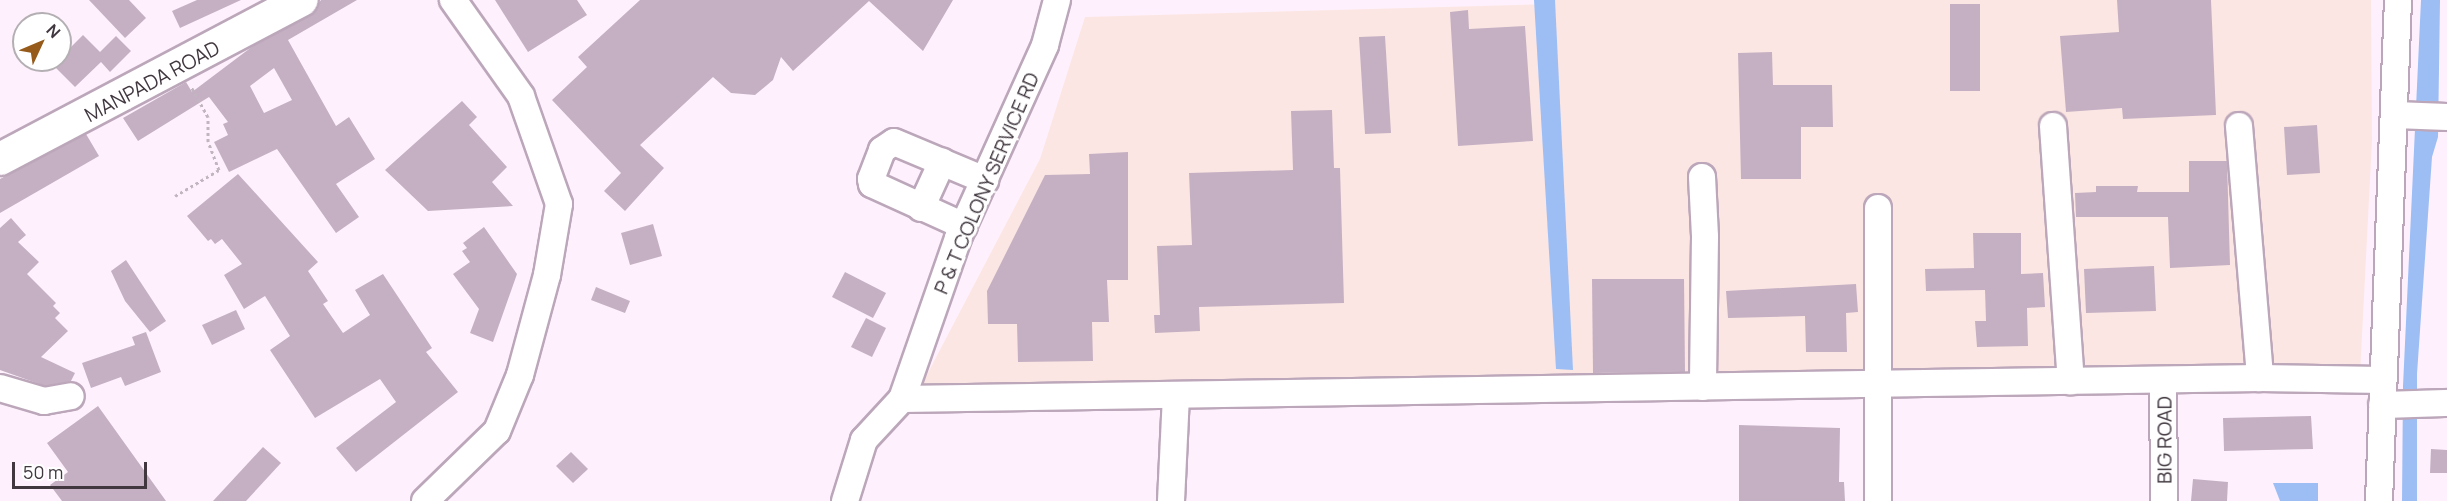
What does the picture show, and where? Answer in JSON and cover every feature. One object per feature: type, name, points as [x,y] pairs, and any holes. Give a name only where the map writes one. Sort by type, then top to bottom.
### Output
[{"type":"main road","name":"MANPADA ROAD","points":[[224,33],[263,0]]},
{"type":"main road","name":"MANPADA ROAD","points":[[0,159],[84,105],[224,33],[302,0]]},
{"type":"main road","name":"MANPADA ROAD","points":[[0,135],[84,105]]},
{"type":"street","points":[[424,501],[497,431],[520,375],[548,275],[559,204],[521,96],[453,0]]},
{"type":"street","name":"P & T COLONY SERVICE RD","points":[[902,399],[964,226],[1045,45],[1057,0]]},
{"type":"street","points":[[2379,501],[2402,116],[2398,0]]},
{"type":"street","points":[[2402,116],[2446,117]]},
{"type":"street","points":[[2053,126],[2071,381]]},
{"type":"street","points":[[2239,126],[2260,378]]},
{"type":"street","points":[[964,226],[872,184],[871,178],[882,150],[894,142],[985,180]]},
{"type":"street","points":[[921,207],[942,162]]},
{"type":"street","points":[[1702,177],[1705,237],[1703,387]]},
{"type":"street","points":[[1878,208],[1875,384],[1878,501]]},
{"type":"street","points":[[845,501],[864,440],[902,399],[2260,378],[2386,396],[2420,404],[2447,403]]},
{"type":"street","name":"BIG ROAD","points":[[2163,380],[2164,501]]},
{"type":"street","points":[[0,388],[44,401],[71,396]]},
{"type":"street","points":[[1171,501],[1176,395]]},
{"type":"path","points":[[174,58],[208,117],[208,142],[219,170],[175,196]]},
{"type":"shaded area","points":[[1555,0],[2371,0],[2372,141],[2360,375],[920,388],[1040,159],[1085,17],[1554,4]]},
{"type":"water","points":[[1534,0],[1555,0],[1573,370],[1556,369]]},
{"type":"water","points":[[2421,0],[2440,0],[2438,137],[2432,157],[2417,374],[2417,501],[2402,501],[2403,386]]},
{"type":"water","points":[[2273,483],[2318,483],[2318,501],[2280,501]]},
{"type":"building","points":[[89,0],[129,0],[146,18],[125,38]]},
{"type":"building","points":[[197,0],[241,0],[180,28],[172,11]]},
{"type":"building","points":[[321,0],[357,0],[288,40],[336,126],[349,117],[375,159],[336,184],[359,217],[336,233],[277,149],[229,172],[214,142],[228,135],[223,124],[228,122],[209,97],[138,141],[123,118],[186,82],[192,92],[253,46],[310,16]],"holes":[[[274,68],[292,100],[264,113],[250,86]]]},
{"type":"building","points":[[495,0],[577,0],[587,15],[528,52]]},
{"type":"building","points":[[640,0],[953,0],[923,51],[869,1],[793,71],[781,57],[773,80],[755,95],[731,93],[713,77],[640,145],[664,168],[625,211],[604,191],[621,173],[552,100],[587,67],[578,57]]},
{"type":"building","points":[[2117,0],[2211,0],[2216,115],[2123,119],[2122,108],[2066,112],[2060,36],[2119,32]]},
{"type":"building","points":[[1950,4],[1980,4],[1980,91],[1950,91]]},
{"type":"building","points":[[1468,10],[1469,29],[1525,26],[1533,141],[1458,146],[1450,12]]},
{"type":"building","points":[[83,35],[100,52],[116,36],[131,51],[110,72],[101,62],[75,87],[60,72],[72,72],[72,46]]},
{"type":"building","points":[[1385,36],[1391,133],[1365,134],[1359,37]]},
{"type":"building","points":[[1772,52],[1773,85],[1832,85],[1833,127],[1801,127],[1801,179],[1741,179],[1738,53]]},
{"type":"building","points":[[462,101],[477,117],[469,125],[507,167],[492,182],[513,206],[428,211],[385,170]]},
{"type":"building","points":[[1332,110],[1334,168],[1340,168],[1344,303],[1199,307],[1200,331],[1155,333],[1154,315],[1160,315],[1157,246],[1192,245],[1189,173],[1293,170],[1291,111]]},
{"type":"building","points":[[2317,125],[2320,173],[2287,175],[2284,127]]},
{"type":"building","points":[[86,134],[99,156],[0,213],[0,179]]},
{"type":"building","points":[[1128,152],[1128,280],[1107,280],[1109,322],[1092,322],[1093,361],[1018,362],[1017,324],[988,324],[987,291],[1045,175],[1090,174],[1089,154]]},
{"type":"building","points":[[2189,161],[2227,161],[2230,265],[2170,268],[2168,217],[2076,217],[2075,193],[2096,192],[2096,186],[2138,186],[2137,192],[2189,192]]},
{"type":"building","points":[[238,174],[318,262],[308,271],[328,301],[323,304],[343,333],[370,315],[355,290],[383,274],[432,348],[426,352],[458,392],[356,472],[336,448],[396,402],[380,379],[315,418],[270,350],[290,336],[265,296],[244,309],[224,275],[242,264],[222,239],[215,244],[211,239],[208,241],[187,216]]},
{"type":"building","points":[[11,218],[26,235],[18,242],[39,262],[27,274],[56,303],[53,306],[60,313],[55,318],[68,331],[41,357],[75,373],[71,381],[45,386],[0,370],[0,228]]},
{"type":"building","points":[[653,224],[662,256],[630,265],[621,233]]},
{"type":"building","points":[[484,227],[517,274],[493,342],[470,333],[479,309],[453,274],[470,262],[462,251],[467,248],[463,243]]},
{"type":"building","points":[[1973,233],[2021,233],[2021,274],[2043,273],[2045,307],[2027,308],[2028,346],[1977,347],[1975,321],[1986,321],[1985,290],[1926,291],[1925,269],[1974,268]]},
{"type":"building","points":[[126,260],[166,321],[150,332],[125,301],[111,271]]},
{"type":"building","points":[[2154,266],[2156,311],[2086,313],[2084,269]]},
{"type":"building","points":[[845,272],[886,293],[873,318],[832,297]]},
{"type":"building","points":[[1592,279],[1684,279],[1685,372],[1593,373]]},
{"type":"building","points":[[1856,284],[1858,312],[1846,313],[1847,352],[1806,352],[1805,316],[1728,318],[1726,291]]},
{"type":"building","points":[[596,287],[630,301],[625,313],[591,300]]},
{"type":"building","points":[[236,310],[245,329],[212,345],[202,325]]},
{"type":"building","points":[[866,318],[886,328],[872,357],[851,347]]},
{"type":"building","points":[[146,332],[161,372],[125,386],[121,377],[91,388],[82,363],[135,345],[132,337]]},
{"type":"building","points":[[98,406],[166,501],[62,501],[50,485],[68,472],[47,443]]},
{"type":"building","points":[[2311,416],[2313,449],[2224,451],[2223,418]]},
{"type":"building","points":[[1739,425],[1840,428],[1839,482],[1844,482],[1845,501],[1739,501]]},
{"type":"building","points":[[263,447],[281,463],[246,501],[213,501]]},
{"type":"building","points":[[2431,449],[2447,450],[2447,473],[2430,473]]},
{"type":"building","points":[[571,452],[588,469],[573,483],[556,466]]},
{"type":"building","points":[[2193,479],[2228,482],[2227,501],[2191,501]]}]
